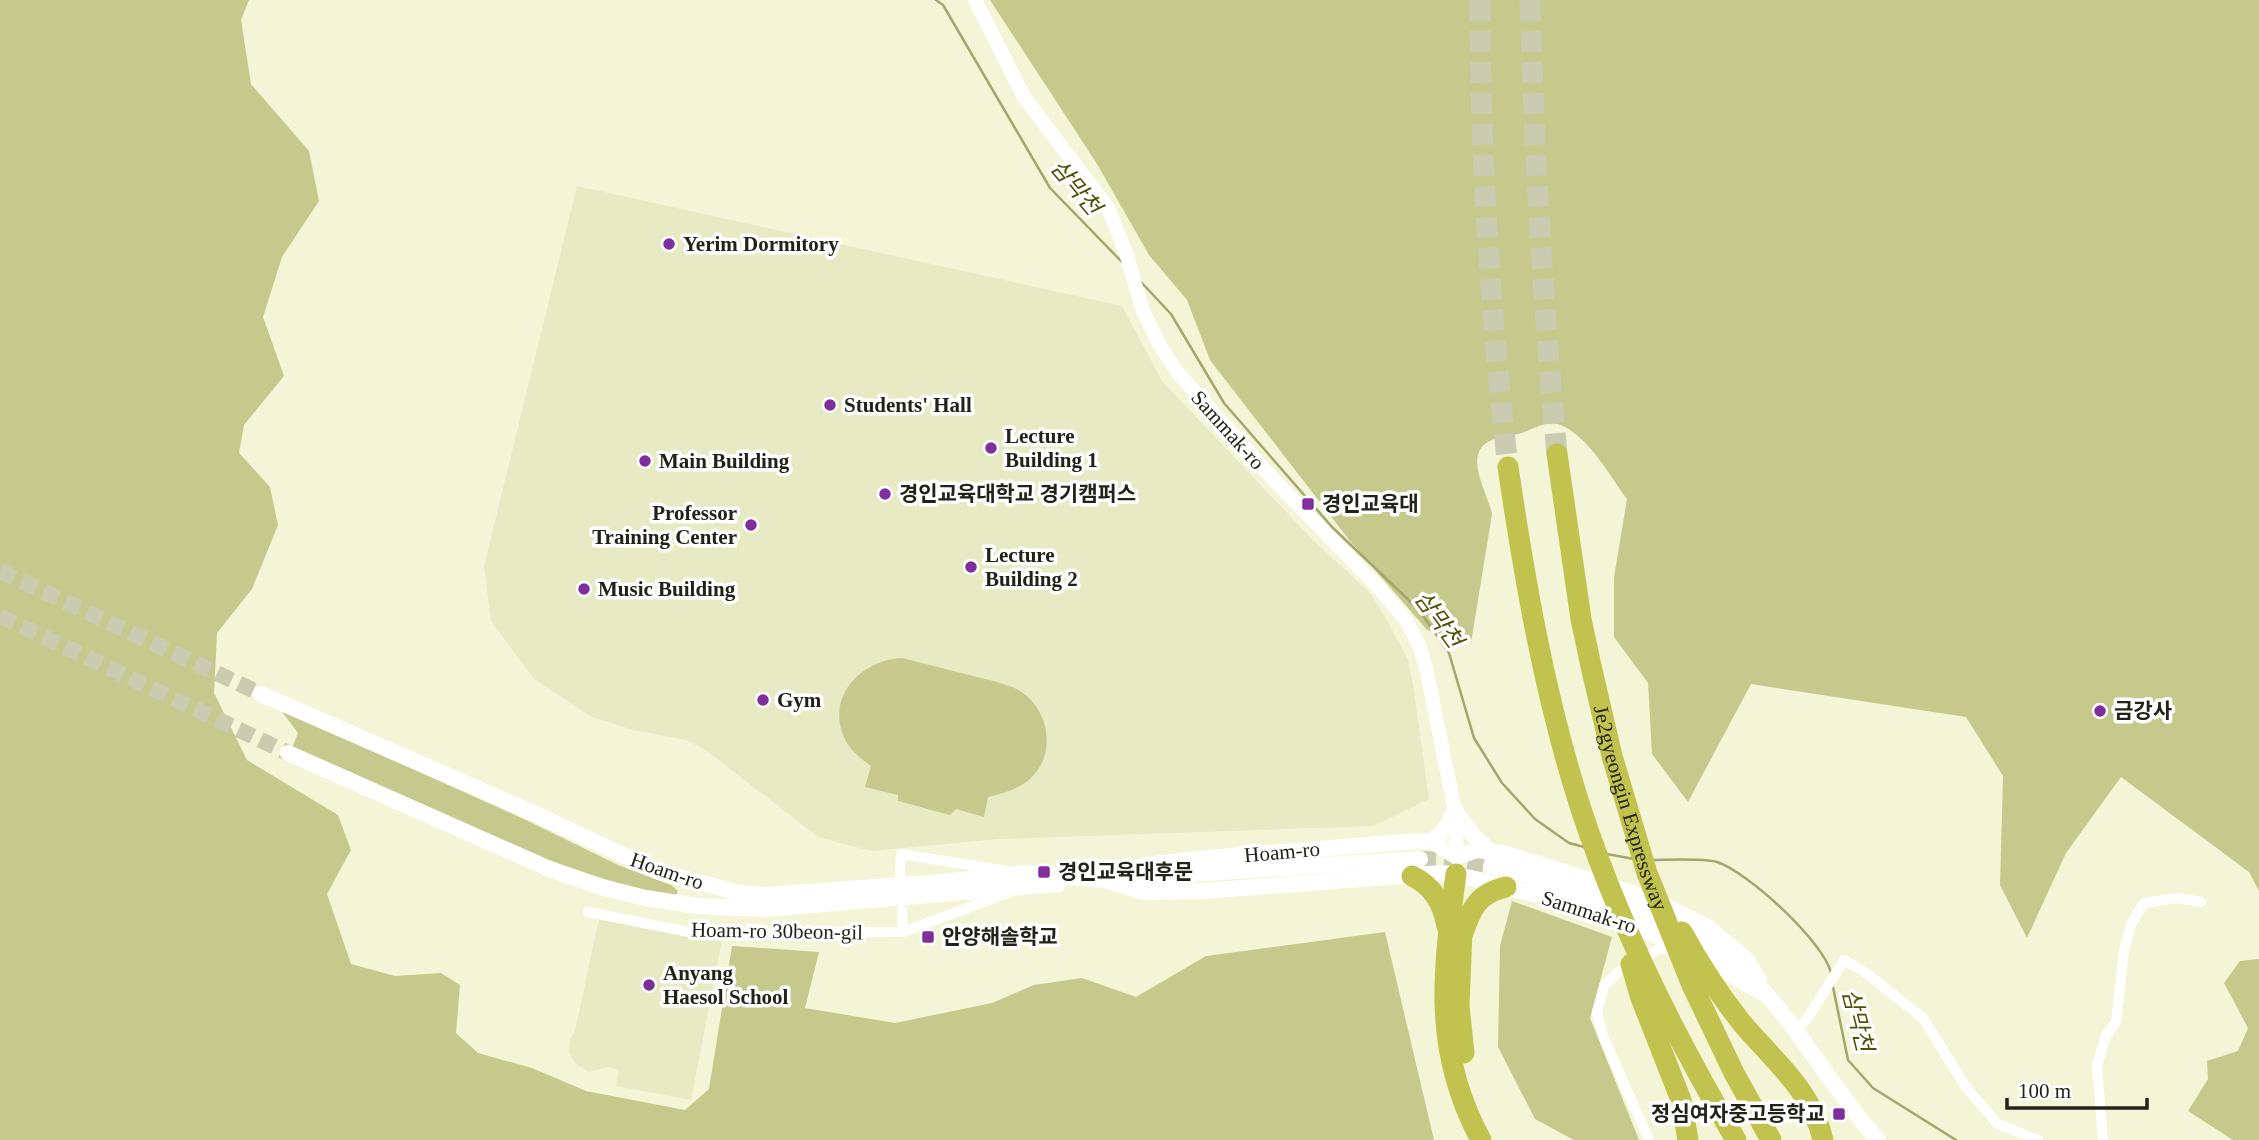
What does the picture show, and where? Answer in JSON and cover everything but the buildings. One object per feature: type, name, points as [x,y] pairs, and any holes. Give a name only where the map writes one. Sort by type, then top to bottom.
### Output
[{"type":"highway","name":"Je2gyeongin Expressway","points":[[1557,454],[1581,619],[1591,666],[1612,757],[1647,873],[1692,985],[1719,1043],[1771,1140]]},
{"type":"highway","name":"Je2gyeongin Expressway","points":[[1508,467],[1521,551],[1549,688],[1581,809],[1650,999],[1736,1140]]},
{"type":"highway","points":[[1457,866],[1462,907],[1444,993],[1447,1043],[1459,1088],[1481,1140]]},
{"type":"highway","points":[[1420,870],[1425,884],[1439,903],[1454,939],[1463,1050],[1474,1093],[1495,1140]]},
{"type":"highway","points":[[1647,873],[1665,898],[1687,942],[1730,1005],[1803,1094],[1817,1119],[1823,1140]]},
{"type":"highway","points":[[1454,939],[1480,900],[1496,885]]},
{"type":"highway","points":[[1650,999],[1681,1100],[1688,1140]]},
{"type":"main road","name":"Hoam-ro","points":[[261,694],[531,812],[659,872],[740,893],[767,895],[943,882],[1025,880],[1105,880],[1144,892],[1202,891],[1457,866]]},
{"type":"main road","name":"Hoam-ro","points":[[288,753],[552,870],[601,887],[646,898],[697,906],[765,909],[1025,880]]},
{"type":"main road","points":[[1432,841],[1443,832],[1455,811],[1473,835],[1496,857],[1485,872],[1496,885]]},
{"type":"main road","points":[[1432,841],[1457,866]]},
{"type":"main road","points":[[1420,870],[1433,856],[1432,841]]},
{"type":"main road","name":"Hoam-ro","points":[[1105,880],[1146,865],[1432,841]]},
{"type":"main road","name":"Sammak-ro","points":[[1767,995],[1690,952],[1629,924],[1496,885],[1457,866],[1477,850],[1541,880],[1662,920],[1703,942],[1739,968],[1767,995],[1852,1112],[1878,1140]]},
{"type":"street","name":"Sammak-ro","points":[[975,0],[1024,97],[1108,208],[1126,253],[1135,287],[1159,344],[1178,373],[1406,620],[1420,647],[1427,672],[1455,811],[1457,866]]},
{"type":"street","points":[[900,878],[901,854],[1025,880]]},
{"type":"street","name":"Hoam-ro 30beon-gil","points":[[588,912],[694,933],[903,932],[1025,880]]},
{"type":"street","points":[[2103,1140],[2096,1065],[2106,1036],[2116,1022],[2124,951],[2131,924],[2144,903],[2177,898],[2201,902]]},
{"type":"street","points":[[902,910],[903,932]]},
{"type":"street","points":[[1649,1140],[1603,1036],[1597,1012],[1604,986],[1617,973],[1660,948],[1690,952]]},
{"type":"street","points":[[1795,1031],[1807,1019],[1844,960],[1863,971],[1923,1018],[1965,1086],[1998,1124],[2038,1140]]},
{"type":"shaded area","points":[[0,0],[249,0],[241,20],[251,84],[309,151],[319,201],[282,257],[263,317],[284,376],[244,425],[239,453],[270,487],[278,525],[252,589],[217,633],[214,693],[247,760],[338,815],[351,850],[327,894],[351,964],[395,976],[441,973],[460,985],[456,1033],[478,1053],[532,1068],[586,1091],[685,1110],[709,1089],[732,946],[819,952],[805,1008],[895,1023],[992,1003],[1034,985],[1082,978],[1136,997],[1206,956],[1385,932],[1434,1140],[0,1140]]},
{"type":"shaded area","points":[[990,0],[2259,0],[2259,891],[2249,872],[2121,777],[2066,853],[2027,938],[2000,885],[2003,776],[1966,717],[1751,684],[1688,802],[1652,754],[1648,683],[1614,637],[1614,577],[1627,499],[1591,449],[1573,432],[1558,424],[1542,425],[1498,438],[1482,447],[1477,464],[1492,514],[1471,643],[1427,630],[1350,541],[1210,360],[1187,300],[1149,255],[1097,164]]},
{"type":"shaded area","name":"경인교육대학교 경기캠퍼스","points":[[577,186],[1122,306],[1162,381],[1311,538],[1371,594],[1408,660],[1429,799],[1374,826],[998,839],[871,851],[818,837],[707,751],[686,740],[633,730],[592,717],[534,679],[491,621],[484,566]]},
{"type":"shaded area","points":[[902,658],[1012,687],[1029,698],[1041,714],[1047,744],[1037,772],[1024,784],[988,797],[984,817],[956,809],[950,815],[898,801],[898,795],[865,787],[871,766],[847,743],[839,712],[842,698],[849,686],[871,666]]},
{"type":"shaded area","points":[[280,709],[528,821],[618,865],[671,885],[678,891],[676,895],[667,896],[570,868],[476,831],[292,748],[298,733]]},
{"type":"shaded area","points":[[1512,901],[1612,937],[1590,1018],[1639,1140],[1574,1140],[1535,1119],[1498,1047],[1500,946]]},
{"type":"shaded area","name":"Anyang Haesol School","points":[[600,914],[722,940],[691,1100],[616,1086],[619,1070],[608,1067],[589,1072],[577,1065],[569,1052]]},
{"type":"shaded area","points":[[2259,959],[2259,1140],[2233,1140],[2188,1111],[2208,1079],[2207,1061],[2238,1051],[2248,1028],[2224,983],[2240,961]]},
{"type":"waterway","name":"삼막천","points":[[936,0],[943,5],[1050,188],[1122,262]]},
{"type":"waterway","name":"삼막천","points":[[1141,282],[1171,314],[1224,403],[1332,527],[1419,610],[1449,653],[1474,738],[1502,783],[1535,819],[1569,843],[1584,847]]},
{"type":"waterway","name":"삼막천","points":[[1607,854],[1634,859]]},
{"type":"waterway","name":"삼막천","points":[[1652,860],[1711,861],[1731,868],[1765,893],[1800,927],[1815,944],[1831,973]]},
{"type":"waterway","name":"삼막천","points":[[1833,987],[1848,1060],[1873,1088],[1956,1140]]},
{"type":"tunnel","points":[[1480,0],[1487,234],[1508,467]]},
{"type":"tunnel","points":[[1530,0],[1540,227],[1557,454]]},
{"type":"tunnel","points":[[0,571],[261,694]]},
{"type":"tunnel","points":[[0,616],[288,753]]},
{"type":"tunnel","points":[[1420,859],[1457,860],[1491,866]]},
{"type":"place","name":"Yerim Dormitory","points":[[669,244]]},
{"type":"place","name":"Students' Hall","points":[[830,405]]},
{"type":"place","name":"Lecture Building 1","points":[[991,448]]},
{"type":"place","name":"Main Building","points":[[645,461]]},
{"type":"place","name":"경인교육대학교 경기캠퍼스","points":[[885,494]]},
{"type":"place","name":"경인교육대","points":[[1308,504]]},
{"type":"place","name":"Professor Training Center","points":[[751,525]]},
{"type":"place","name":"Lecture Building 2","points":[[971,567]]},
{"type":"place","name":"Music Building","points":[[584,589]]},
{"type":"place","name":"Gym","points":[[763,700]]},
{"type":"place","name":"금강사","points":[[2100,711]]},
{"type":"place","name":"경인교육대후문","points":[[1044,872]]},
{"type":"place","name":"안양해솔학교","points":[[928,937]]},
{"type":"place","name":"Anyang Haesol School","points":[[649,985]]},
{"type":"place","name":"정심여자중고등학교","points":[[1839,1114]]}]
